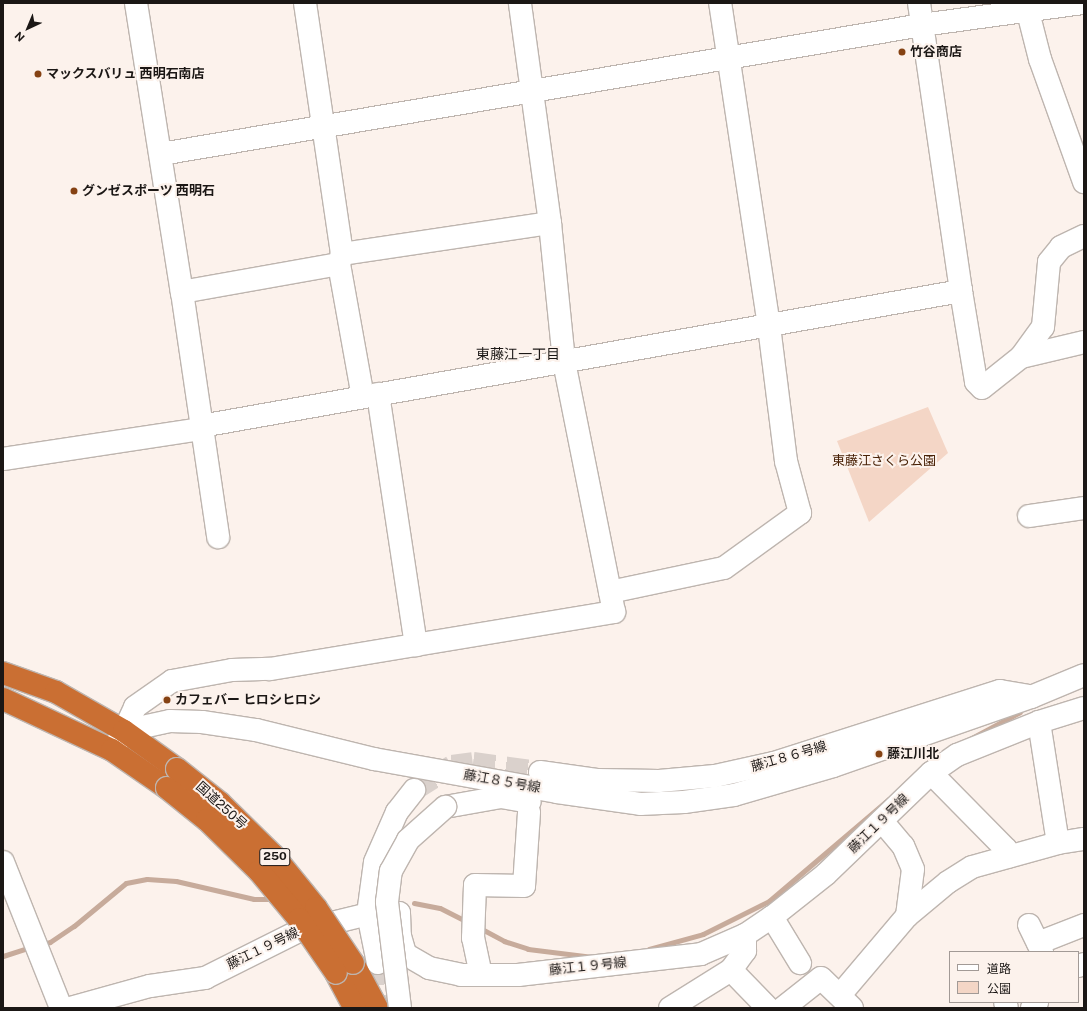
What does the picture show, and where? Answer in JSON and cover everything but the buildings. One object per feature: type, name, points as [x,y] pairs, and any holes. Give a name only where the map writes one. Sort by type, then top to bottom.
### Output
[{"type":"highway","name":"国道250号","points":[[3,673],[56,692],[124,731],[177,769],[220,803],[274,855],[316,908],[344,968],[355,1008]]},
{"type":"highway","name":"国道250号","points":[[3,699],[112,750],[167,788],[207,820],[259,871],[377,1008]]},
{"type":"street","points":[[136,3],[161,154],[218,536]]},
{"type":"street","points":[[305,3],[340,259],[371,395],[416,645]]},
{"type":"street","points":[[112,750],[124,731],[135,707],[172,681],[232,670],[270,668],[614,612],[564,360],[550,223],[520,3]]},
{"type":"street","points":[[610,592],[724,568],[800,513],[786,461],[769,326],[720,3]]},
{"type":"street","points":[[920,3],[961,291],[976,382],[982,388],[1021,357],[1043,327],[1049,262],[1061,247],[1084,236]]},
{"type":"street","points":[[161,154],[531,90],[728,59],[922,25],[1028,12],[1082,3]]},
{"type":"street","points":[[1028,12],[1040,58],[1084,182]]},
{"type":"street","points":[[182,292],[340,259],[550,223]]},
{"type":"street","points":[[3,459],[202,429],[207,425],[371,395],[961,291]]},
{"type":"street","points":[[1021,357],[1084,342]]},
{"type":"street","points":[[1029,516],[1084,508]]},
{"type":"street","name":"藤江８５号線","points":[[124,731],[170,720],[202,722],[256,730],[374,759],[557,792],[640,804],[684,802],[734,795],[900,743],[1031,697],[1084,675]]},
{"type":"street","name":"藤江８６号線","points":[[540,772],[598,780],[659,781],[715,776],[774,763],[1000,691],[1031,697]]},
{"type":"street","name":"藤江１９号線","points":[[70,1008],[150,986],[205,978],[299,930],[368,914],[400,913],[400,936],[405,954],[429,968],[461,975],[518,975],[701,954],[745,935],[772,917],[826,874],[931,773],[957,755],[1039,722],[1084,708]]},
{"type":"street","points":[[1039,722],[1058,842]]},
{"type":"street","points":[[931,773],[1006,849],[1009,856]]},
{"type":"street","points":[[378,963],[368,914],[375,862],[396,812],[414,790]]},
{"type":"street","points":[[400,1008],[387,902],[391,871],[408,840],[445,807],[501,797],[582,810],[640,804]]},
{"type":"street","points":[[481,975],[473,938],[474,885],[524,886],[529,812]]},
{"type":"street","points":[[882,821],[903,846],[913,869],[907,916]]},
{"type":"street","points":[[783,1008],[821,978],[846,1002],[907,916],[948,882],[972,867],[1058,842],[1084,839]]},
{"type":"street","points":[[3,862],[61,1008]]},
{"type":"street","points":[[772,917],[800,963]]},
{"type":"street","points":[[1036,940],[1084,925]]},
{"type":"street","points":[[670,1008],[731,970],[745,951],[745,935]]},
{"type":"street","points":[[731,970],[768,1008]]},
{"type":"green space","name":"東藤江さくら公園","points":[[928,407],[948,453],[869,522],[837,441]]},
{"type":"waterway","points":[[966,741],[1020,712]]},
{"type":"waterway","points":[[649,949],[703,934],[769,901],[889,799]]},
{"type":"waterway","points":[[40,944],[50,942],[74,926],[126,883],[147,879],[176,881],[254,899],[275,899]]},
{"type":"waterway","points":[[414,903],[440,908],[468,922]]},
{"type":"waterway","points":[[478,927],[504,941],[528,949],[593,957]]},
{"type":"waterway","points":[[3,956],[30,947]]},
{"type":"tunnel","points":[[414,790],[452,766],[473,763],[540,772]]},
{"type":"tunnel","points":[[378,963],[383,1008]]},
{"type":"place","name":"竹谷商店","points":[[902,52]]},
{"type":"place","name":"マックスバリュ 西明石南店","points":[[38,74]]},
{"type":"place","name":"グンゼスポーツ 西明石","points":[[74,191]]},
{"type":"place","name":"カフェバー ヒロシヒロシ","points":[[167,700]]},
{"type":"place","name":"藤江川北","points":[[879,754]]},
{"type":"district","name":"東藤江一丁目","points":[[518,354]]}]
